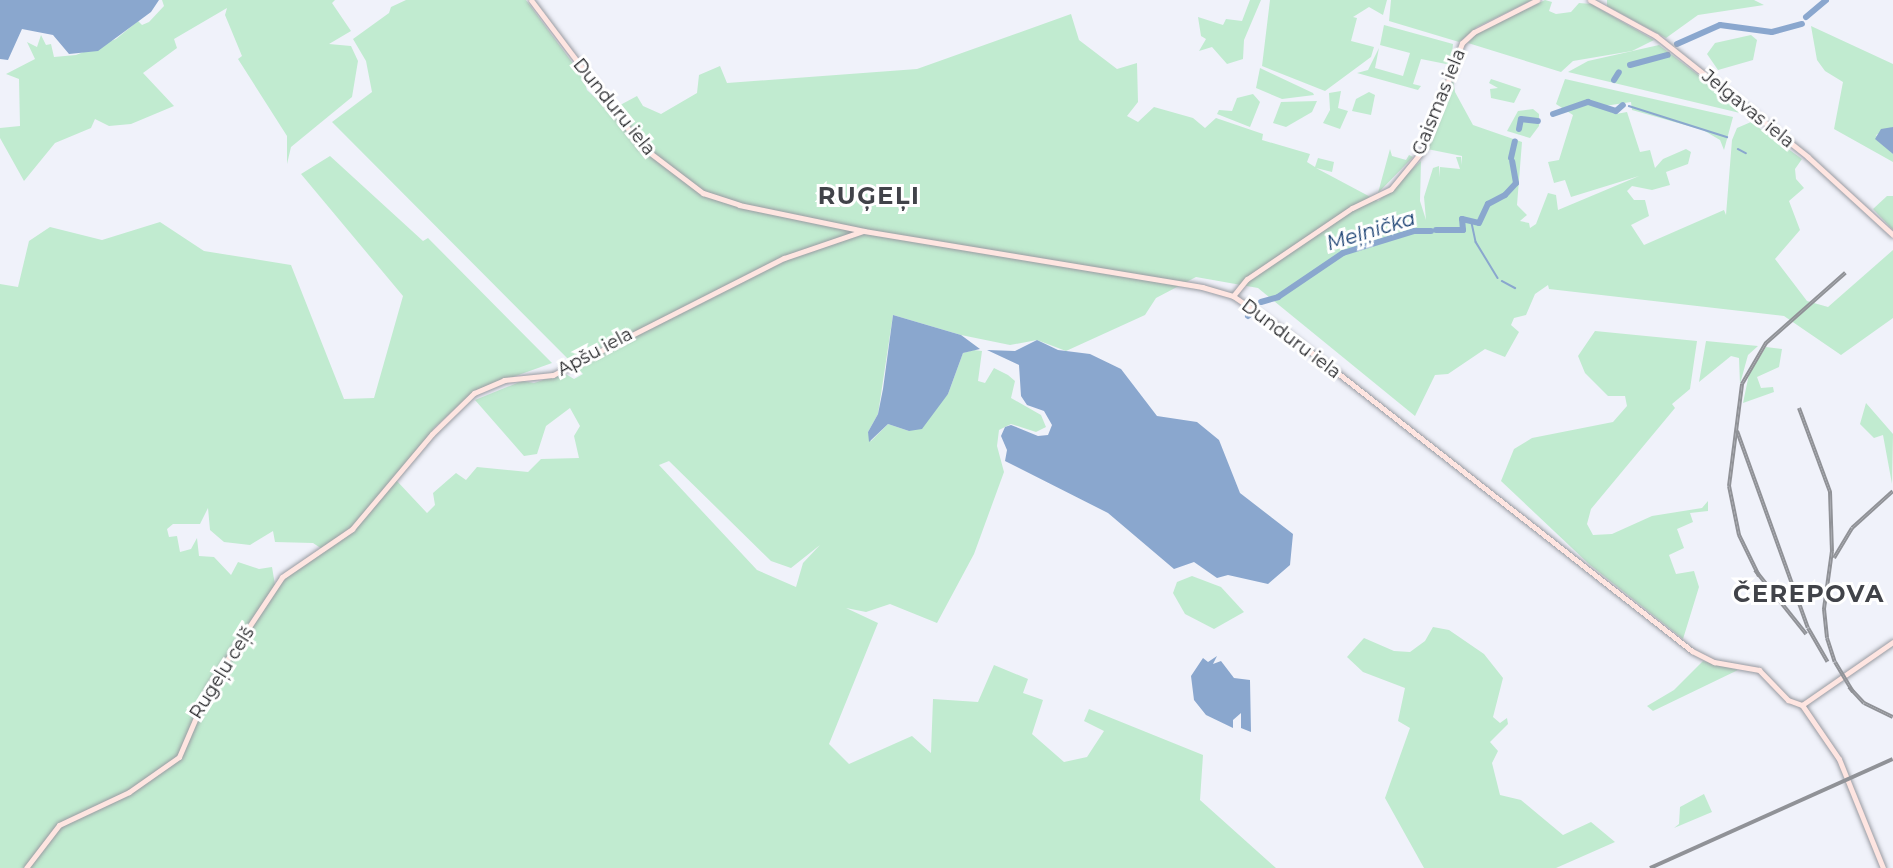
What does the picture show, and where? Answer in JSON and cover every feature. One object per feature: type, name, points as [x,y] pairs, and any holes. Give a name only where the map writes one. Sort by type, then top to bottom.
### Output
[{"type":"street","name":"Dunduru iela","points":[[531,0],[640,146],[670,172],[703,193],[739,205],[864,231],[1202,287],[1233,296],[1283,330],[1692,651],[1714,662],[1760,670],[1792,702],[1802,705],[1851,783],[1883,868]]},
{"type":"street","name":"Gaismas iela","points":[[1233,296],[1247,279],[1352,208],[1391,189],[1423,150],[1462,43],[1483,27],[1537,0]]},
{"type":"street","name":"Jelgavas iela","points":[[1590,0],[1656,36],[1808,158],[1893,236]]},
{"type":"street","name":"Apšu iela","points":[[336,540],[376,505],[432,434],[474,393],[504,380],[553,375],[784,258],[864,231]]},
{"type":"street","name":"Rugeļu ceļš","points":[[26,868],[59,825],[129,792],[178,757],[194,713],[274,587],[296,564],[336,540]]},
{"type":"street","points":[[1802,705],[1893,642]]},
{"type":"green space","points":[[162,0],[335,0],[332,3],[351,31],[329,44],[351,46],[358,61],[352,97],[291,147],[287,164],[287,136],[238,59],[242,56],[225,15],[227,8],[174,39],[177,48],[143,73],[174,106],[131,124],[109,126],[95,119],[91,128],[55,143],[24,181],[0,138],[0,128],[20,126],[19,79],[6,74],[35,59],[27,42],[37,47],[41,35],[46,45],[51,44],[54,57],[76,55],[116,39],[138,21],[142,25],[149,22],[164,6]]},
{"type":"green space","points":[[406,0],[526,0],[583,77],[587,90],[609,111],[637,96],[643,106],[661,114],[697,93],[699,75],[720,66],[727,83],[917,69],[1071,14],[1079,40],[1117,69],[1137,63],[1138,102],[1127,116],[1138,122],[1154,107],[1193,118],[1205,128],[1216,118],[1263,134],[1262,140],[1310,154],[1307,162],[1315,167],[1318,158],[1334,162],[1332,172],[1316,168],[1378,201],[1421,161],[1420,201],[1426,220],[1424,197],[1433,168],[1439,166],[1439,177],[1440,167],[1460,169],[1456,157],[1461,157],[1462,165],[1462,156],[1427,149],[1453,78],[1455,92],[1473,125],[1522,142],[1517,205],[1527,215],[1520,221],[1529,223],[1530,228],[1536,224],[1548,193],[1556,195],[1558,210],[1639,176],[1571,197],[1565,180],[1554,183],[1548,162],[1559,160],[1573,115],[1556,104],[1565,79],[1733,117],[1724,150],[1720,140],[1703,130],[1632,110],[1631,102],[1598,107],[1616,114],[1627,112],[1640,152],[1650,150],[1655,168],[1663,159],[1686,149],[1691,152],[1688,164],[1666,172],[1670,185],[1652,190],[1632,186],[1627,191],[1634,200],[1645,200],[1649,216],[1631,225],[1644,245],[1724,210],[1726,215],[1732,140],[1737,128],[1751,122],[1802,159],[1795,169],[1796,179],[1804,188],[1789,201],[1800,230],[1775,259],[1807,301],[1828,307],[1893,250],[1893,318],[1841,355],[1784,316],[1549,289],[1548,285],[1535,294],[1526,315],[1514,318],[1511,325],[1519,332],[1505,357],[1485,349],[1448,374],[1435,375],[1415,416],[1258,288],[1196,277],[1156,298],[1145,315],[1066,351],[1037,340],[1010,345],[961,335],[893,315],[878,414],[868,432],[871,441],[888,424],[909,431],[948,394],[963,353],[974,350],[982,351],[978,381],[985,383],[994,368],[1008,375],[1015,381],[1011,398],[1041,415],[1046,427],[1036,432],[1011,424],[999,430],[997,446],[1004,472],[974,554],[937,623],[890,604],[866,612],[846,608],[878,623],[829,744],[849,764],[912,736],[931,753],[933,699],[978,702],[994,665],[1028,679],[1023,693],[1043,700],[1032,734],[1064,762],[1087,757],[1104,731],[1084,721],[1089,709],[1203,755],[1200,800],[1276,868],[0,868],[0,284],[18,287],[29,241],[50,227],[102,240],[160,222],[204,251],[291,265],[344,399],[374,398],[403,296],[301,174],[330,156],[423,241],[428,238],[552,363],[474,391],[434,428],[396,480],[427,513],[435,505],[433,493],[456,473],[466,480],[477,467],[528,472],[541,459],[579,458],[574,436],[580,426],[570,408],[546,426],[537,454],[524,456],[475,400],[522,381],[534,383],[564,373],[574,379],[583,374],[332,122],[372,92],[366,61],[353,39],[389,13],[391,7]],"holes":[[[669,461],[771,561],[791,568],[820,545],[803,563],[796,587],[757,570],[659,465]],[[208,508],[210,530],[224,542],[250,545],[273,531],[275,542],[313,543],[325,551],[275,585],[272,567],[259,569],[238,562],[231,575],[214,557],[199,556],[197,538],[191,549],[180,552],[177,536],[169,537],[167,529],[173,524],[200,524]]]},
{"type":"green space","points":[[1250,0],[1261,0],[1244,40],[1243,59],[1227,64],[1212,47],[1199,51],[1206,39],[1201,36],[1198,17],[1223,25],[1226,19],[1242,21]]},
{"type":"green space","points":[[1270,0],[1387,0],[1383,15],[1369,7],[1353,17],[1357,18],[1351,41],[1374,47],[1371,57],[1325,91],[1262,66]]},
{"type":"green space","points":[[1391,0],[1532,0],[1477,27],[1459,42],[1389,21]]},
{"type":"green space","points":[[1545,0],[1552,2],[1549,11],[1556,14],[1571,12],[1579,3],[1591,4],[1654,40],[1632,51],[1573,61],[1561,72],[1468,43],[1477,33]]},
{"type":"green space","points":[[1607,0],[1754,0],[1764,5],[1698,15],[1666,38],[1607,6]]},
{"type":"green space","points":[[1384,25],[1453,44],[1451,65],[1421,59],[1413,84],[1421,86],[1418,90],[1357,73],[1368,70],[1379,48],[1375,68],[1403,76],[1410,53],[1380,45]]},
{"type":"green space","points":[[1811,26],[1893,64],[1893,127],[1876,135],[1893,154],[1893,162],[1834,129],[1843,82],[1825,71],[1817,60]]},
{"type":"green space","points":[[1751,35],[1757,40],[1753,60],[1718,70],[1707,54],[1715,43]]},
{"type":"green space","points":[[1659,45],[1739,106],[1740,113],[1568,72],[1588,61]]},
{"type":"green space","points":[[1260,68],[1314,95],[1282,99],[1256,88]]},
{"type":"green space","points":[[1491,79],[1521,89],[1514,103],[1491,98],[1490,89],[1498,88],[1489,83]]},
{"type":"green space","points":[[1341,91],[1338,108],[1348,111],[1340,129],[1323,123],[1330,110],[1329,93]]},
{"type":"green space","points":[[1369,92],[1375,95],[1371,115],[1352,111],[1356,99]]},
{"type":"green space","points":[[1253,94],[1260,102],[1250,127],[1217,114],[1219,110],[1232,111],[1237,98]]},
{"type":"green space","points":[[1317,101],[1312,112],[1286,127],[1273,123],[1281,102]]},
{"type":"green space","points":[[1533,109],[1539,114],[1539,126],[1530,138],[1507,131],[1518,111]]},
{"type":"green space","points":[[1390,149],[1392,156],[1406,160],[1409,155],[1413,157],[1378,193]]},
{"type":"green space","points":[[1887,196],[1893,196],[1893,230],[1873,209]]},
{"type":"green space","points":[[1595,331],[1697,341],[1690,389],[1672,404],[1675,408],[1591,509],[1587,524],[1593,535],[1612,534],[1652,516],[1702,508],[1708,501],[1708,511],[1690,513],[1693,522],[1677,529],[1684,548],[1669,555],[1676,574],[1694,571],[1699,587],[1683,639],[1590,565],[1501,481],[1514,449],[1532,438],[1613,422],[1627,406],[1625,396],[1608,396],[1585,373],[1578,356]]},
{"type":"green space","points":[[1706,341],[1758,346],[1748,355],[1740,384],[1739,358],[1731,356],[1699,382]]},
{"type":"green space","points":[[1766,347],[1782,349],[1779,367],[1757,377],[1761,388],[1773,387],[1774,392],[1743,403],[1749,374]]},
{"type":"green space","points":[[1866,403],[1893,434],[1892,484],[1883,435],[1874,438],[1860,424]]},
{"type":"green space","points":[[1192,576],[1221,587],[1244,612],[1214,629],[1185,614],[1173,593],[1177,582]]},
{"type":"green space","points":[[1433,627],[1449,630],[1484,654],[1503,678],[1493,717],[1500,723],[1507,718],[1508,724],[1490,742],[1498,751],[1492,763],[1500,795],[1521,800],[1563,835],[1591,822],[1615,842],[1556,868],[1424,868],[1385,798],[1410,728],[1398,721],[1405,688],[1363,672],[1347,657],[1364,638],[1394,651],[1410,652],[1425,641]]},
{"type":"green space","points":[[1703,661],[1738,670],[1653,711],[1647,706],[1674,690]]},
{"type":"green space","points":[[1704,794],[1712,812],[1674,828],[1679,824],[1680,807]]},
{"type":"water","points":[[0,0],[159,0],[151,12],[98,51],[69,54],[53,35],[22,29],[8,60],[0,59]]},
{"type":"water","points":[[1893,127],[1893,154],[1875,139],[1881,129]]},
{"type":"water","points":[[893,315],[961,335],[980,349],[963,353],[948,394],[922,429],[909,431],[888,424],[869,442],[868,432],[878,414],[883,389]]},
{"type":"water","points":[[1037,340],[1058,350],[1090,354],[1121,369],[1157,416],[1197,422],[1219,440],[1240,493],[1293,534],[1290,565],[1268,584],[1228,575],[1217,578],[1194,562],[1174,569],[1108,513],[1005,461],[1007,450],[1001,436],[1005,427],[1011,425],[1038,436],[1048,435],[1052,425],[1044,411],[1027,405],[1021,396],[1019,365],[987,350],[1015,351]]},
{"type":"water","points":[[1217,656],[1213,664],[1221,661],[1234,678],[1250,680],[1251,732],[1241,728],[1241,713],[1233,720],[1233,728],[1206,715],[1194,700],[1191,676],[1203,658],[1208,662]]},
{"type":"waterway","name":"Meļņička","points":[[1806,17],[1826,0]]},
{"type":"waterway","name":"Meļņička","points":[[1677,44],[1720,25],[1772,32],[1802,24]]},
{"type":"waterway","name":"Meļņička","points":[[1630,65],[1668,55]]},
{"type":"waterway","name":"Meļņička","points":[[1614,80],[1619,72]]},
{"type":"waterway","name":"Meļņička","points":[[1553,114],[1588,102],[1616,111],[1623,105]]},
{"type":"waterway","points":[[1629,106],[1727,137]]},
{"type":"waterway","name":"Meļņička","points":[[1519,129],[1521,119],[1538,121]]},
{"type":"waterway","name":"Meļņička","points":[[1511,158],[1515,141]]},
{"type":"waterway","points":[[1738,149],[1746,153]]},
{"type":"waterway","name":"Meļņička","points":[[1436,230],[1463,230],[1462,219],[1479,223],[1488,204],[1505,195],[1516,183],[1512,161]]},
{"type":"waterway","points":[[1472,223],[1476,242],[1498,278]]},
{"type":"waterway","name":"Meļņička","points":[[1261,302],[1278,297],[1343,253],[1414,231],[1431,231]]},
{"type":"waterway","points":[[1502,281],[1515,288]]},
{"type":"railway","points":[[1759,576],[1739,535],[1729,486],[1742,384],[1766,343],[1845,273]]},
{"type":"railway","points":[[1799,408],[1830,492],[1832,551],[1824,609],[1827,638],[1835,662],[1853,692]]},
{"type":"railway","points":[[1737,431],[1808,628],[1828,662]]},
{"type":"railway","points":[[1834,558],[1852,528],[1893,491]]},
{"type":"railway","points":[[1755,570],[1806,634]]},
{"type":"railway","points":[[1849,687],[1864,703],[1893,717]]},
{"type":"railway","points":[[1650,868],[1893,759]]},
{"type":"district","name":"RUĢEĻI","points":[[869,196]]},
{"type":"district","name":"ČEREPOVA","points":[[1809,594]]}]
